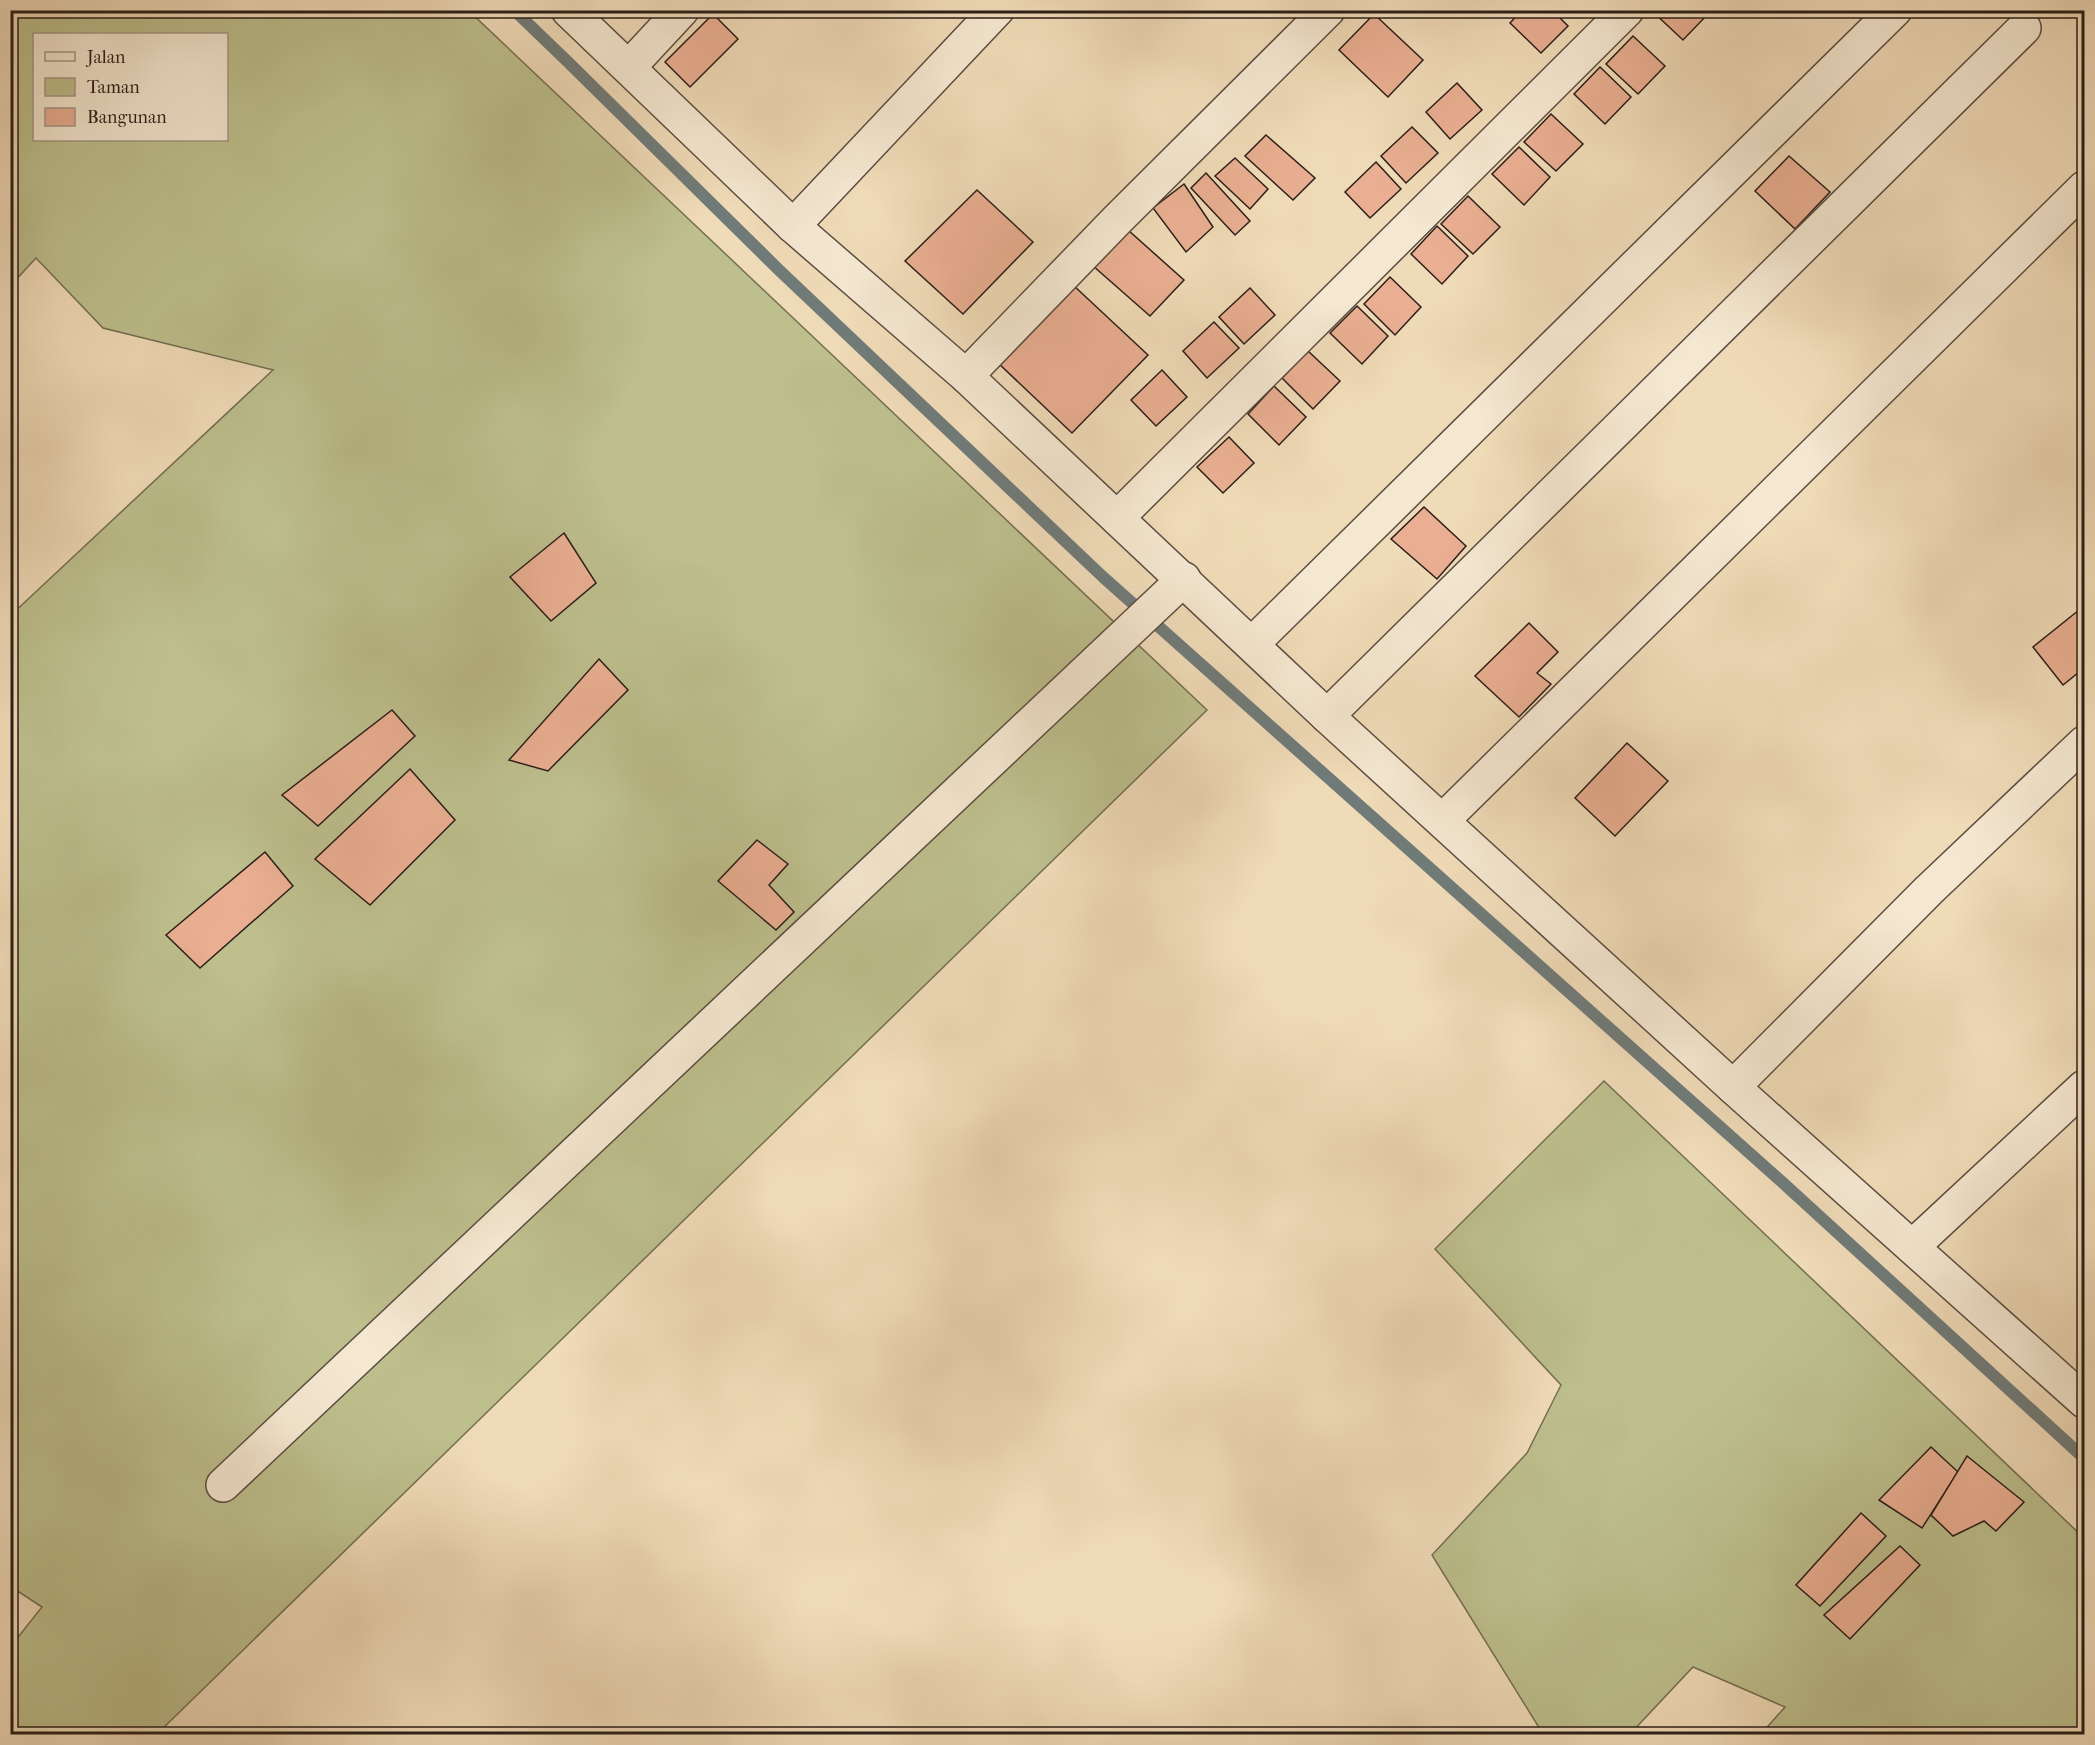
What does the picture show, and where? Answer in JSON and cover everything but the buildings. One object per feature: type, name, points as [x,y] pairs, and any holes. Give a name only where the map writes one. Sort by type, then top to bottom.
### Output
[{"type":"street","points":[[568,10],[794,226],[966,376],[1117,518],[1174,588],[1252,644],[1327,716],[1733,1087],[2085,1401]]},
{"type":"street","points":[[794,226],[997,10]]},
{"type":"street","points":[[966,376],[1117,220],[1328,10]]},
{"type":"street","points":[[1117,518],[1627,10]]},
{"type":"street","points":[[1252,644],[1895,10]]},
{"type":"street","points":[[629,67],[676,13]]},
{"type":"street","points":[[1327,716],[2024,28]]},
{"type":"street","points":[[1443,820],[2085,188]]},
{"type":"street","points":[[223,1485],[1174,588]]},
{"type":"street","points":[[1733,1087],[1929,890],[2085,743]]},
{"type":"street","points":[[1912,1247],[2085,1087]]},
{"type":"green space","points":[[11,11],[469,11],[1207,710],[157,1734],[11,1734],[11,1646],[42,1607],[10,1586],[11,615],[273,370],[103,328],[36,258],[11,285]]},
{"type":"green space","points":[[1604,1081],[2084,1538],[2084,1734],[1761,1734],[1785,1707],[1693,1667],[1630,1734],[1543,1734],[1432,1555],[1527,1453],[1561,1385],[1435,1249]]},
{"type":"waterway","points":[[514,10],[779,270],[1103,577],[1782,1182],[2084,1458]]}]
